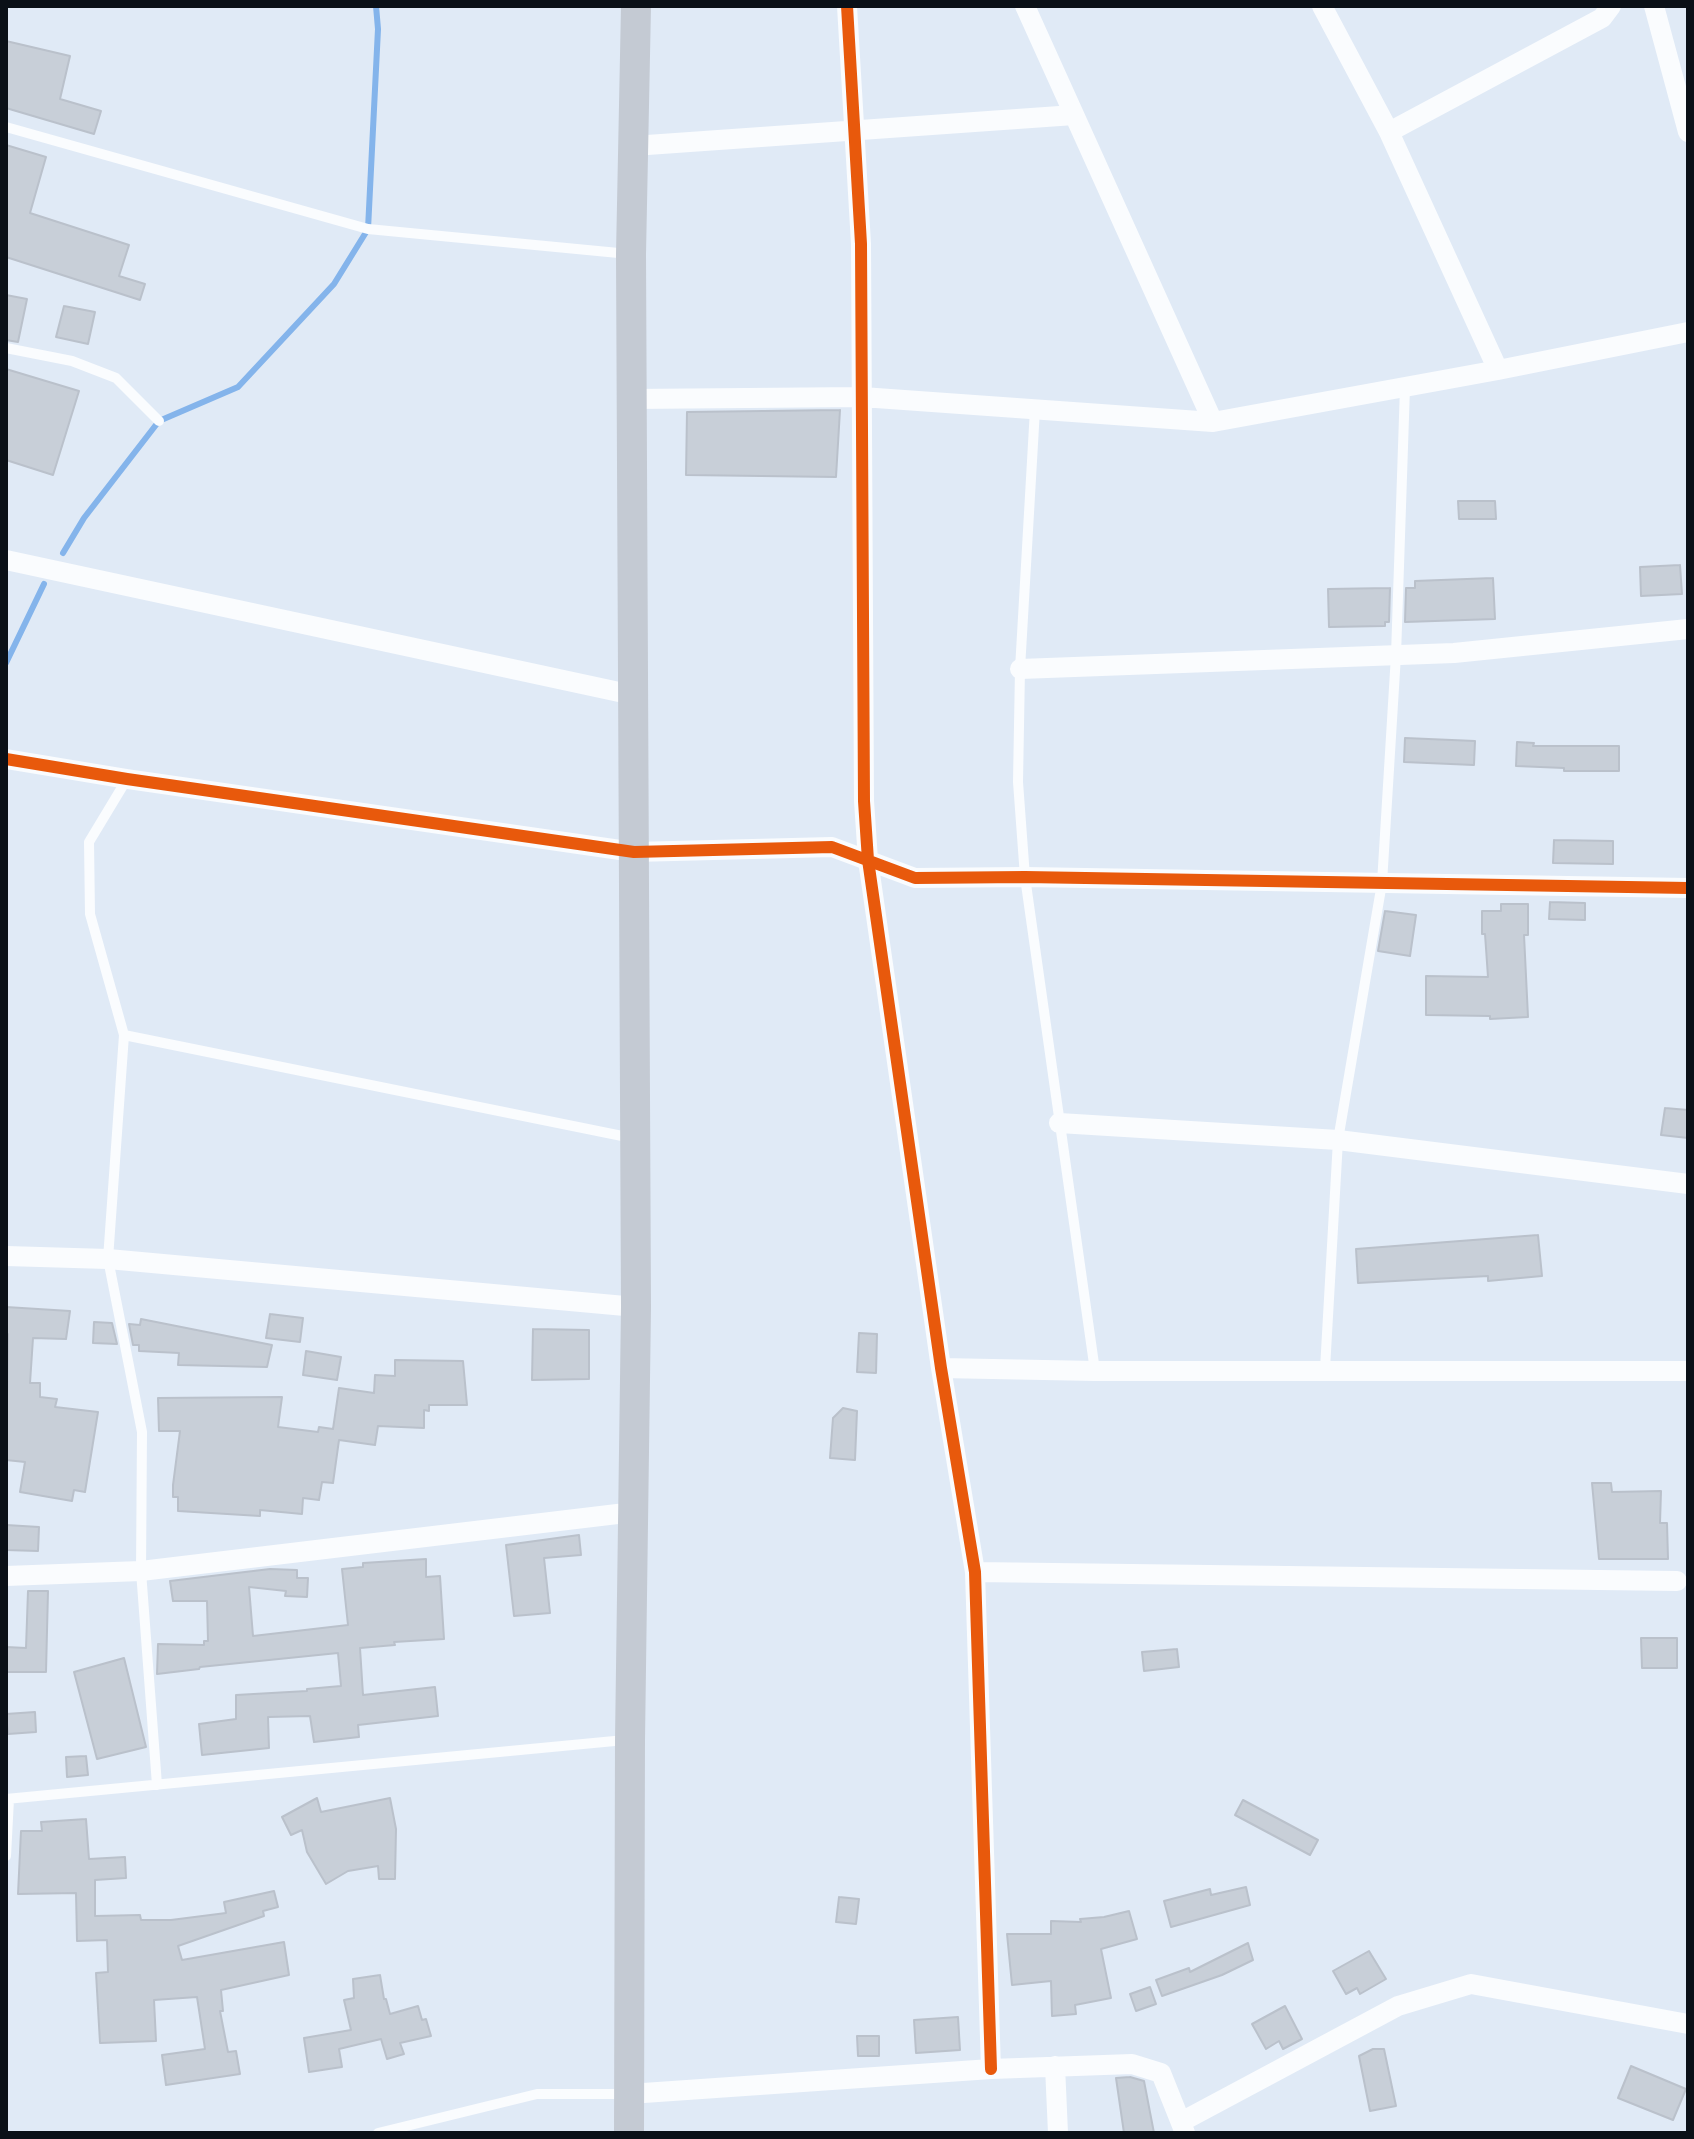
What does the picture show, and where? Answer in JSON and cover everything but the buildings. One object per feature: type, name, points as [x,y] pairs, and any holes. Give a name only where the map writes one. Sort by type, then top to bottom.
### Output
[{"type":"main road","points":[[629,2133],[636,1307],[631,254],[636,6]]},
{"type":"street","points":[[847,6],[861,244],[864,801],[868,860],[941,1368],[975,1572],[991,2069]]},
{"type":"street","points":[[1025,6],[1213,422]]},
{"type":"street","points":[[1322,6],[1389,132],[1498,370]]},
{"type":"street","points":[[1389,132],[1602,18],[1611,6]]},
{"type":"street","points":[[1654,6],[1688,132]]},
{"type":"street","points":[[633,146],[1074,115]]},
{"type":"street","points":[[632,399],[862,397],[1213,422],[1688,332]]},
{"type":"street","points":[[6,560],[633,695]]},
{"type":"street","points":[[1020,669],[1454,653],[1688,629]]},
{"type":"street","points":[[6,759],[634,852],[832,847],[915,878],[1025,877],[1688,888]]},
{"type":"street","points":[[1059,1123],[1338,1140],[1688,1184]]},
{"type":"street","points":[[6,1256],[108,1259],[636,1307]]},
{"type":"street","points":[[941,1368],[1688,1371]]},
{"type":"street","points":[[6,1576],[141,1571],[634,1512]]},
{"type":"street","points":[[975,1572],[1677,1581]]},
{"type":"street","points":[[629,2094],[991,2069],[1132,2064],[1161,2073],[1183,2127],[1398,2006],[1471,1984],[1688,2024]]},
{"type":"street","points":[[1055,2066],[1058,2133]]},
{"type":"lane","points":[[6,127],[368,229],[631,254]]},
{"type":"lane","points":[[6,348],[72,361],[116,378],[159,421]]},
{"type":"lane","points":[[1325,1369],[1338,1140],[1382,883],[1396,655],[1405,387]]},
{"type":"lane","points":[[1035,409],[1020,669],[1018,782],[1025,877],[1095,1371]]},
{"type":"lane","points":[[127,779],[89,842],[90,914],[124,1035],[108,1259],[142,1432],[141,1571],[157,1785]]},
{"type":"lane","points":[[124,1035],[634,1138]]},
{"type":"lane","points":[[6,1856],[7,1799],[630,1740]]},
{"type":"lane","points":[[378,2133],[537,2094],[629,2094]]},
{"type":"waterway","points":[[63,553],[84,518],[159,421],[238,387],[334,284],[368,229],[378,29],[376,6]]},
{"type":"waterway","points":[[6,663],[44,584]]},
{"type":"cycle path","points":[[847,6],[861,244],[864,801],[868,860],[941,1368],[975,1572],[991,2069]]},
{"type":"cycle path","points":[[6,759],[634,852],[832,847],[915,878],[1025,877],[1688,888]]}]
